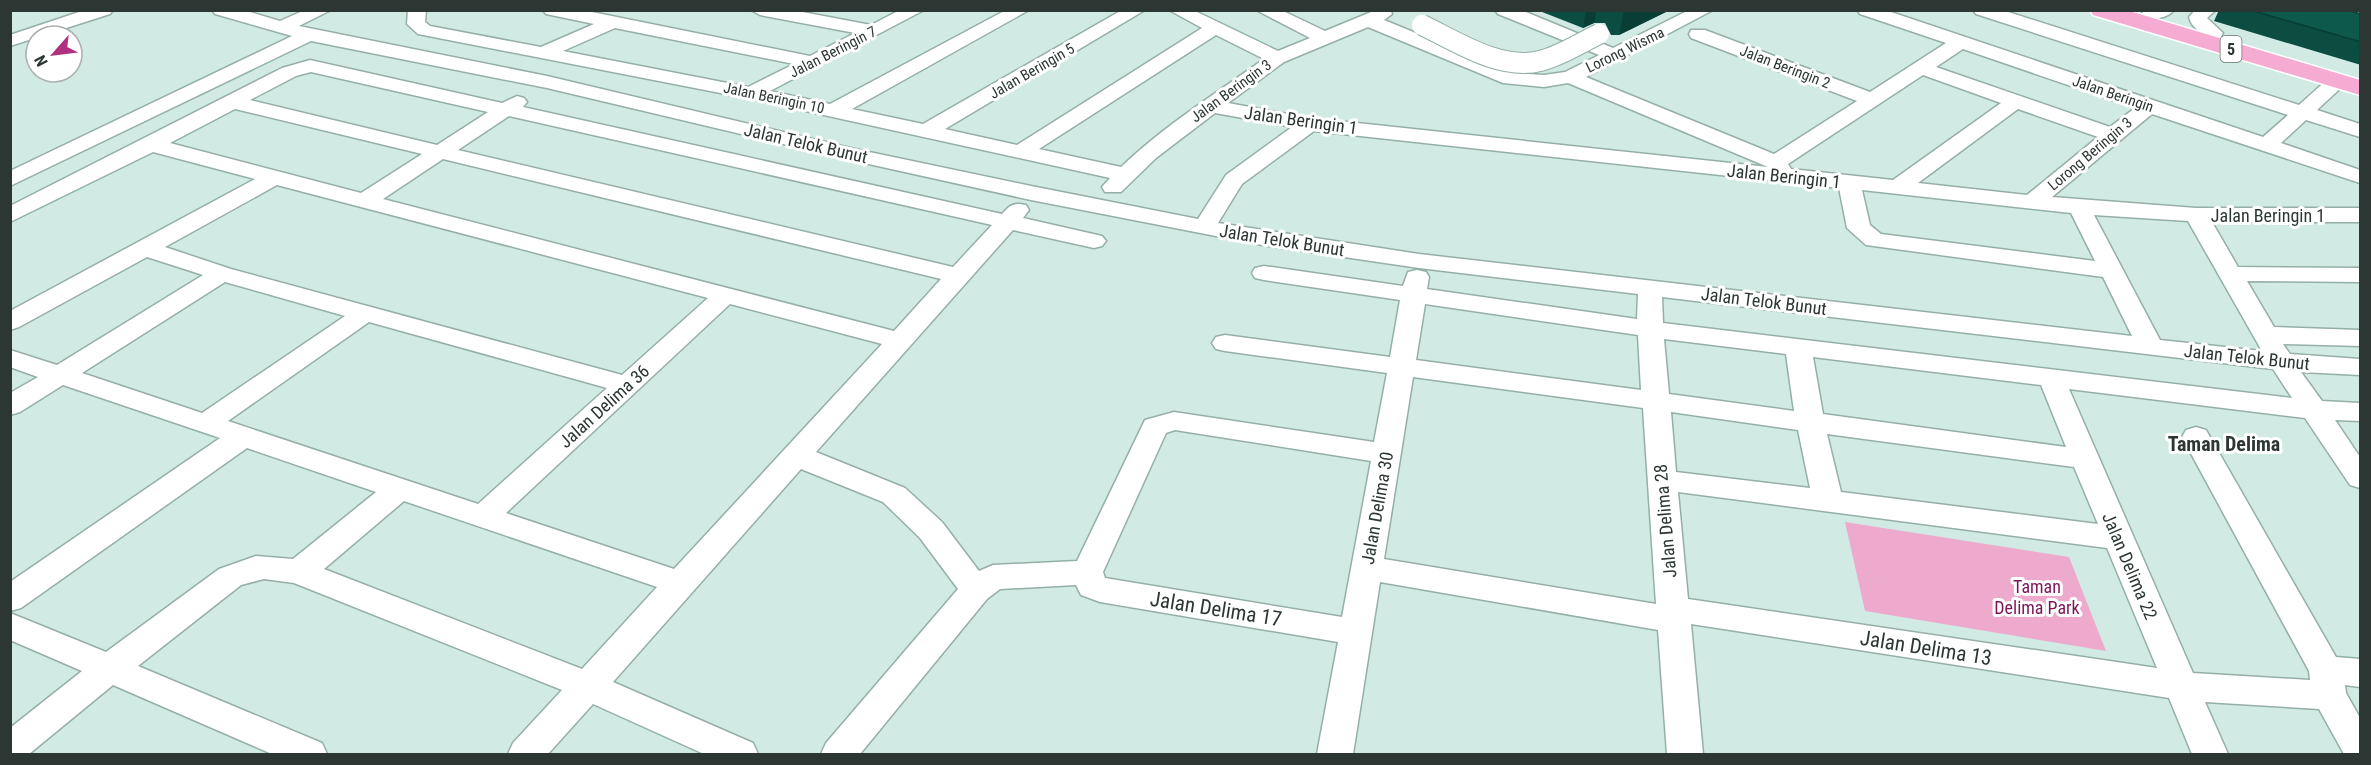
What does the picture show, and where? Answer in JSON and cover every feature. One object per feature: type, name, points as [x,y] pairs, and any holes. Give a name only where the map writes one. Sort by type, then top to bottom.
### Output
[{"type":"highway","name":"5","points":[[2101,10],[2361,88]]},
{"type":"highway","name":"5","points":[[2151,12],[2361,76]]},
{"type":"street","points":[[10,41],[104,10]]},
{"type":"street","points":[[281,27],[322,10]]},
{"type":"street","points":[[552,10],[813,62]]},
{"type":"street","points":[[545,52],[638,10]]},
{"type":"street","points":[[760,10],[874,31]]},
{"type":"street","name":"Jalan Beringin 7","points":[[751,93],[915,10]]},
{"type":"street","points":[[833,111],[1020,10]]},
{"type":"street","name":"Jalan Beringin 5","points":[[927,131],[1136,10]]},
{"type":"street","points":[[1178,10],[1277,58]]},
{"type":"street","points":[[1265,10],[1325,38]]},
{"type":"street","points":[[1504,10],[1617,55]]},
{"type":"street","name":"Lorong Wisma","points":[[1368,20],[1510,79],[1544,81],[1570,77],[1704,10]]},
{"type":"street","points":[[1982,10],[2361,130]]},
{"type":"street","points":[[1993,53],[2054,10]]},
{"type":"street","points":[[2207,10],[2199,17],[2199,22],[2214,33]]},
{"type":"street","points":[[1391,11],[1499,58],[1526,63],[1539,61],[1599,34]]},
{"type":"street","name":"Jalan Beringin 3","points":[[1091,206],[1127,175],[1148,153],[1277,58],[1391,11]]},
{"type":"street","name":"Jalan Beringin","points":[[1867,11],[2361,177]]},
{"type":"street","name":"Jalan Telok Bunut","points":[[234,12],[309,35],[547,82],[855,155],[1091,206],[1204,227],[1419,261],[2281,362],[2361,367]]},
{"type":"street","name":"Jalan Beringin 10","points":[[418,19],[545,52],[751,93],[1127,175]]},
{"type":"street","points":[[1020,152],[1215,28]]},
{"type":"street","name":"Jalan Beringin 2","points":[[1698,34],[1873,100]]},
{"type":"street","points":[[10,180],[309,35]]},
{"type":"street","points":[[1570,77],[1780,169],[1873,100],[1961,42]]},
{"type":"street","points":[[10,215],[151,145],[289,72],[310,66],[508,108],[1094,241]]},
{"type":"street","points":[[1922,68],[2112,135]]},
{"type":"street","points":[[2267,145],[2337,81]]},
{"type":"street","points":[[364,201],[547,82]]},
{"type":"street","points":[[1897,188],[2016,101]]},
{"type":"street","points":[[232,102],[958,276]]},
{"type":"street","name":"Lorong Beringin 3","points":[[2031,203],[2149,105]]},
{"type":"street","name":"Jalan Beringin 1","points":[[1209,106],[1310,124],[1780,169],[1849,183],[2031,203],[2196,215],[2361,215]]},
{"type":"street","points":[[1204,227],[1234,180],[1251,165],[1310,124]]},
{"type":"street","points":[[151,145],[900,341]]},
{"type":"street","points":[[10,322],[275,177]]},
{"type":"street","points":[[1849,183],[1859,228],[1874,240],[2112,271]]},
{"type":"street","points":[[526,754],[798,456],[1031,193]]},
{"type":"street","points":[[2079,207],[2150,346]]},
{"type":"street","points":[[2196,215],[2281,362],[2361,478]]},
{"type":"street","points":[[145,248],[222,274],[628,385]]},
{"type":"street","name":"Jalan Delima 30","points":[[1335,754],[1416,295],[1419,261]]},
{"type":"street","points":[[1264,273],[1650,329],[2314,410],[2361,412]]},
{"type":"street","points":[[10,406],[222,274]]},
{"type":"street","points":[[2230,274],[2361,275]]},
{"type":"street","name":"Jalan Delima 28","points":[[1650,287],[1650,329],[1684,754]]},
{"type":"street","name":"Jalan Delima 36","points":[[483,517],[726,296]]},
{"type":"street","points":[[205,424],[366,313]]},
{"type":"street","points":[[2265,334],[2361,338]]},
{"type":"street","points":[[1225,343],[1402,369],[2085,459]]},
{"type":"street","points":[[1798,347],[1810,421],[1828,501]]},
{"type":"street","points":[[10,358],[681,583]]},
{"type":"street","name":"Jalan Delima 22","points":[[2051,378],[2210,754]]},
{"type":"street","points":[[839,754],[975,590],[993,577],[1087,572],[1155,427],[1164,422],[1174,421],[1387,454]]},
{"type":"street","points":[[10,599],[242,437]]},
{"type":"street","points":[[2196,438],[2361,750]]},
{"type":"street","points":[[798,456],[894,495],[931,530],[975,590]]},
{"type":"street","points":[[1662,480],[2118,538]]},
{"type":"street","points":[[299,572],[399,489]]},
{"type":"street","points":[[10,749],[109,669],[230,577],[250,567],[267,565],[299,572],[588,686],[740,754]]},
{"type":"street","name":"Jalan Delima 13","points":[[1366,568],[2180,686],[2327,682],[2361,674]]},
{"type":"street","name":"Jalan Delima 17","points":[[1087,572],[1092,586],[1100,590],[1356,632]]},
{"type":"street","points":[[10,627],[309,754]]},
{"type":"green space","name":"Taman Delima Park","points":[[1845,522],[2069,557],[2106,651],[1865,611]]},
{"type":"building","points":[[2250,10],[2348,10],[2361,14],[2361,42]]},
{"type":"district","name":"Taman Delima","points":[[2224,444]]}]
